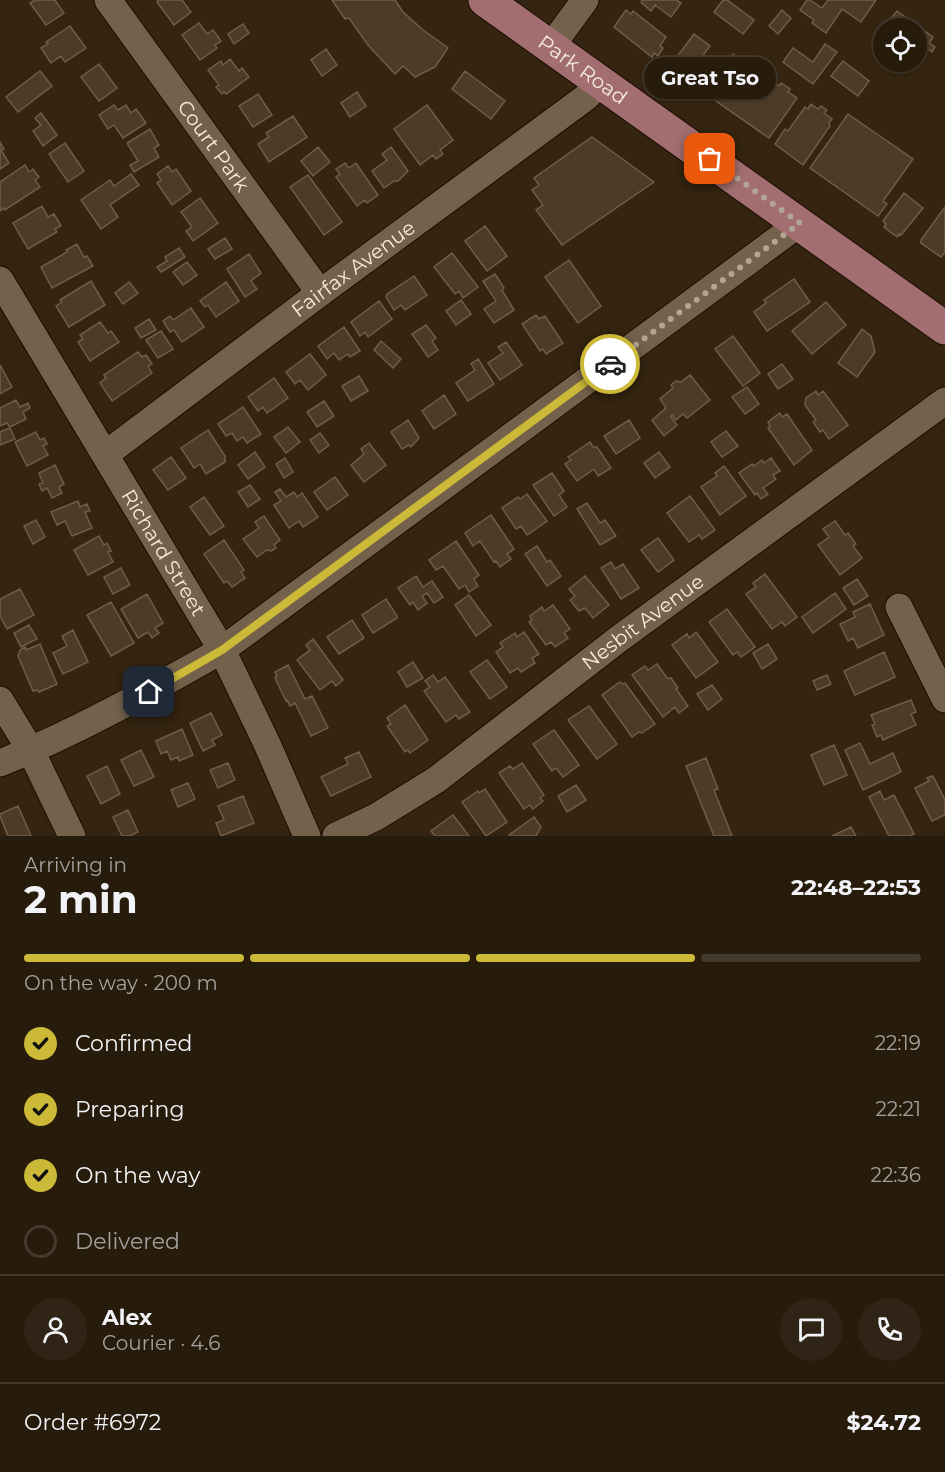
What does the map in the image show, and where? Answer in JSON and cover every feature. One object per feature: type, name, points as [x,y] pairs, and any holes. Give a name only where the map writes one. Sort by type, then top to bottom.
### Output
[{"type":"main road","name":"Park Road","points":[[485,0],[945,328]]},
{"type":"street","name":"Court Park","points":[[108,0],[320,293]]},
{"type":"street","points":[[550,48],[585,0]]},
{"type":"street","name":"Fairfax Avenue","points":[[105,454],[585,98],[601,83]]},
{"type":"street","points":[[0,763],[31,751],[129,703],[222,650],[800,223]]},
{"type":"street","name":"Richard Street","points":[[0,280],[222,650],[308,836]]},
{"type":"street","name":"Nesbit Avenue","points":[[336,836],[376,817],[436,780],[620,638],[945,401]]},
{"type":"street","points":[[899,607],[945,699]]},
{"type":"street","points":[[0,700],[31,751],[72,836]]},
{"type":"building","points":[[35,0],[55,0],[64,13],[46,25],[30,3]]},
{"type":"building","points":[[159,0],[182,0],[191,12],[174,25],[157,2]]},
{"type":"building","points":[[332,0],[395,0],[403,12],[448,48],[435,67],[415,77],[403,66],[395,74],[368,45],[349,18],[345,19]]},
{"type":"building","points":[[642,0],[676,0],[681,3],[671,17],[655,5],[651,11],[641,2]]},
{"type":"building","points":[[723,0],[727,0],[754,20],[743,34],[714,12]]},
{"type":"building","points":[[807,0],[822,8],[828,0],[876,0],[861,22],[842,9],[826,33],[800,10]]},
{"type":"building","points":[[626,10],[631,14],[633,11],[666,37],[660,46],[663,48],[658,56],[654,53],[652,57],[614,27]]},
{"type":"building","points":[[782,10],[791,18],[778,34],[769,26]]},
{"type":"building","points":[[897,11],[907,18],[891,18]]},
{"type":"building","points":[[199,23],[207,34],[213,30],[221,41],[215,45],[217,48],[200,60],[182,35]]},
{"type":"building","points":[[243,24],[249,33],[234,44],[228,34]]},
{"type":"building","points":[[70,26],[86,48],[65,62],[61,56],[51,63],[41,48]]},
{"type":"building","points":[[927,33],[933,37],[929,43],[935,47],[932,52],[927,49]]},
{"type":"building","points":[[694,34],[710,46],[686,78],[670,66]]},
{"type":"building","points":[[825,44],[837,52],[813,84],[783,62],[793,48],[813,62]]},
{"type":"building","points":[[326,49],[337,65],[322,76],[311,60]]},
{"type":"building","points":[[733,54],[779,86],[781,83],[790,89],[788,92],[797,98],[769,138],[706,94]]},
{"type":"building","points":[[230,59],[239,71],[242,68],[249,77],[226,94],[224,92],[222,94],[216,87],[219,85],[208,70],[221,61],[223,65]]},
{"type":"building","points":[[843,61],[869,81],[858,96],[831,76]]},
{"type":"building","points":[[99,64],[117,88],[99,101],[81,77]]},
{"type":"building","points":[[40,71],[52,86],[18,112],[6,97]]},
{"type":"building","points":[[465,71],[505,101],[491,119],[452,89]]},
{"type":"building","points":[[357,92],[366,106],[350,117],[341,103]]},
{"type":"building","points":[[258,94],[272,115],[253,127],[239,106]]},
{"type":"building","points":[[811,104],[818,109],[821,106],[827,110],[824,113],[832,119],[830,126],[803,165],[775,144],[785,129],[788,131],[805,107],[808,109]]},
{"type":"building","points":[[114,105],[118,110],[126,105],[131,113],[136,109],[146,123],[123,138],[114,125],[108,129],[99,115]]},
{"type":"building","points":[[427,105],[453,140],[440,150],[443,154],[436,159],[433,155],[420,165],[394,129]]},
{"type":"building","points":[[41,113],[57,135],[43,146],[33,131],[41,125],[35,118]]},
{"type":"building","points":[[848,114],[913,159],[883,201],[887,204],[878,216],[810,168]]},
{"type":"building","points":[[293,116],[307,137],[269,162],[258,144],[269,137],[266,133]]},
{"type":"building","points":[[150,129],[159,145],[154,148],[159,157],[134,172],[130,165],[138,161],[127,143]]},
{"type":"building","points":[[592,137],[654,182],[562,245],[536,210],[543,205],[532,190],[539,185],[534,178]]},
{"type":"building","points":[[0,142],[4,149],[1,150],[9,163],[0,169]]},
{"type":"building","points":[[65,143],[84,171],[68,182],[49,154]]},
{"type":"building","points":[[318,147],[330,162],[313,176],[301,161]]},
{"type":"building","points":[[391,147],[408,171],[398,181],[384,188],[372,171],[387,160],[382,154]]},
{"type":"building","points":[[345,163],[349,168],[356,163],[378,195],[367,203],[365,200],[357,206],[336,177],[340,174],[336,169]]},
{"type":"building","points":[[25,165],[29,172],[33,169],[39,177],[35,180],[40,187],[0,211],[0,182]]},
{"type":"building","points":[[168,166],[172,172],[176,169],[191,191],[172,205],[157,183],[161,180],[157,174]]},
{"type":"building","points":[[131,174],[139,185],[110,205],[118,217],[101,229],[81,200],[110,180],[114,186]]},
{"type":"building","points":[[308,175],[342,222],[324,235],[290,187]]},
{"type":"building","points":[[904,193],[923,208],[897,237],[884,227],[886,224],[883,221]]},
{"type":"building","points":[[200,198],[218,223],[193,241],[186,231],[192,227],[181,212]]},
{"type":"building","points":[[42,206],[48,217],[54,214],[61,226],[55,229],[57,232],[28,249],[13,223]]},
{"type":"building","points":[[945,207],[945,252],[941,257],[921,243],[921,240]]},
{"type":"building","points":[[485,226],[507,256],[487,271],[465,241]]},
{"type":"building","points":[[225,238],[232,249],[215,259],[208,249]]},
{"type":"building","points":[[77,244],[84,257],[87,256],[93,266],[52,288],[41,267]]},
{"type":"building","points":[[179,248],[185,257],[161,272],[157,267],[167,261],[165,257]]},
{"type":"building","points":[[452,253],[478,287],[463,298],[459,291],[455,294],[434,267]]},
{"type":"building","points":[[249,254],[261,273],[251,281],[257,289],[245,297],[227,269]]},
{"type":"building","points":[[569,260],[601,306],[578,323],[545,277]]},
{"type":"building","points":[[187,262],[197,275],[183,285],[173,272]]},
{"type":"building","points":[[495,274],[514,310],[494,323],[484,309],[496,301],[483,281]]},
{"type":"building","points":[[414,276],[427,295],[405,310],[401,305],[394,310],[386,297],[387,294]]},
{"type":"building","points":[[794,279],[810,302],[767,331],[754,312],[766,303],[764,300]]},
{"type":"building","points":[[91,281],[105,305],[69,327],[56,306],[62,302],[60,300]]},
{"type":"building","points":[[129,282],[138,293],[123,304],[115,293]]},
{"type":"building","points":[[226,282],[239,301],[216,317],[208,305],[205,307],[200,301]]},
{"type":"building","points":[[461,300],[471,314],[456,325],[446,311]]},
{"type":"building","points":[[379,301],[392,319],[368,337],[365,332],[360,336],[351,322]]},
{"type":"building","points":[[826,302],[846,325],[812,354],[792,331]]},
{"type":"building","points":[[191,308],[204,327],[182,342],[174,330],[170,332],[163,321],[170,316],[173,320]]},
{"type":"building","points":[[536,315],[539,319],[545,316],[563,343],[546,354],[543,349],[540,351],[522,324]]},
{"type":"building","points":[[149,319],[156,330],[141,338],[135,328]]},
{"type":"building","points":[[100,322],[119,342],[90,361],[78,342],[83,339],[80,335]]},
{"type":"building","points":[[426,325],[436,338],[432,341],[438,350],[428,357],[412,334]]},
{"type":"building","points":[[344,327],[360,351],[350,357],[348,354],[339,360],[334,353],[327,359],[318,346]]},
{"type":"building","points":[[862,329],[871,336],[875,352],[857,377],[838,363]]},
{"type":"building","points":[[161,331],[173,349],[158,358],[146,340]]},
{"type":"building","points":[[733,336],[760,373],[743,386],[715,349]]},
{"type":"building","points":[[381,341],[401,359],[393,368],[374,350]]},
{"type":"building","points":[[506,342],[522,365],[500,380],[488,363],[503,353],[498,347]]},
{"type":"building","points":[[138,352],[142,357],[146,355],[152,364],[148,366],[152,373],[112,401],[100,383],[106,378],[104,375]]},
{"type":"building","points":[[310,354],[326,375],[308,390],[300,380],[295,384],[286,372]]},
{"type":"building","points":[[478,359],[494,384],[468,401],[456,383],[475,370],[471,364]]},
{"type":"building","points":[[782,364],[793,379],[778,389],[768,374]]},
{"type":"building","points":[[0,365],[12,387],[0,394]]},
{"type":"building","points":[[690,375],[710,400],[687,418],[683,414],[676,420],[672,415],[677,425],[664,436],[652,420],[666,408],[660,399],[673,388],[671,385],[676,381],[681,382]]},
{"type":"building","points":[[359,376],[368,391],[351,401],[342,386]]},
{"type":"building","points":[[274,378],[288,398],[267,413],[263,407],[258,411],[248,397]]},
{"type":"building","points":[[747,387],[759,404],[745,414],[732,397]]},
{"type":"building","points":[[816,391],[818,395],[823,391],[848,425],[829,439],[823,430],[820,432],[813,422],[816,420],[805,405],[806,398]]},
{"type":"building","points":[[444,395],[456,414],[434,429],[422,411]]},
{"type":"building","points":[[16,400],[20,407],[28,403],[30,408],[23,412],[26,419],[10,427],[7,423],[0,426],[0,408]]},
{"type":"building","points":[[324,401],[334,416],[317,427],[307,412]]},
{"type":"building","points":[[243,407],[261,434],[247,443],[243,437],[237,441],[232,433],[226,436],[218,424]]},
{"type":"building","points":[[780,413],[782,417],[787,414],[812,450],[794,465],[768,428],[770,426],[768,422]]},
{"type":"building","points":[[408,420],[419,438],[411,447],[409,445],[402,449],[391,432]]},
{"type":"building","points":[[629,420],[640,438],[616,454],[604,436]]},
{"type":"building","points":[[288,427],[300,442],[286,453],[274,437]]},
{"type":"building","points":[[10,428],[15,439],[0,445],[0,432]]},
{"type":"building","points":[[208,430],[225,456],[225,462],[206,474],[200,464],[194,468],[181,448]]},
{"type":"building","points":[[726,431],[738,446],[722,457],[711,442]]},
{"type":"building","points":[[36,432],[40,440],[44,438],[47,444],[43,446],[48,455],[27,466],[15,442]]},
{"type":"building","points":[[320,433],[329,445],[319,453],[310,440]]},
{"type":"building","points":[[590,442],[593,447],[597,447],[611,468],[598,476],[594,469],[577,481],[565,464],[571,460],[568,457]]},
{"type":"building","points":[[369,443],[386,465],[364,482],[351,465],[364,454],[361,449]]},
{"type":"building","points":[[255,452],[265,467],[248,479],[238,465]]},
{"type":"building","points":[[659,452],[670,467],[655,478],[644,463]]},
{"type":"building","points":[[171,457],[186,478],[168,490],[153,470]]},
{"type":"building","points":[[285,458],[293,472],[284,478],[276,464]]},
{"type":"building","points":[[771,458],[780,471],[773,475],[776,479],[763,488],[768,494],[761,499],[757,493],[755,495],[739,473],[752,464],[754,466],[762,460],[764,463]]},
{"type":"building","points":[[55,465],[64,484],[59,487],[62,493],[52,498],[47,488],[42,491],[39,484],[43,483],[39,473]]},
{"type":"building","points":[[724,466],[746,496],[720,515],[701,487],[717,476],[715,473]]},
{"type":"building","points":[[552,473],[564,491],[559,495],[567,507],[554,516],[533,485]]},
{"type":"building","points":[[335,477],[348,495],[327,510],[314,492]]},
{"type":"building","points":[[250,485],[260,499],[248,507],[238,492]]},
{"type":"building","points":[[280,489],[286,497],[294,492],[297,497],[302,493],[318,517],[303,527],[299,521],[289,528],[274,505],[281,501],[275,492]]},
{"type":"building","points":[[527,494],[547,521],[527,535],[521,526],[516,529],[502,508]]},
{"type":"building","points":[[690,496],[715,530],[702,539],[699,535],[689,542],[667,513]]},
{"type":"building","points":[[204,497],[224,526],[210,535],[190,507]]},
{"type":"building","points":[[78,501],[80,507],[87,504],[90,511],[85,512],[92,528],[72,536],[65,521],[57,525],[51,512]]},
{"type":"building","points":[[587,503],[600,523],[605,520],[616,536],[600,545],[577,509]]},
{"type":"building","points":[[491,515],[514,549],[507,554],[511,559],[500,567],[480,541],[473,546],[465,533]]},
{"type":"building","points":[[264,516],[280,540],[274,545],[276,548],[271,551],[267,550],[257,557],[243,539],[259,528],[255,522]]},
{"type":"building","points":[[36,520],[45,537],[33,544],[24,526]]},
{"type":"building","points":[[835,521],[845,535],[848,533],[856,544],[853,546],[862,558],[840,575],[818,545],[829,537],[823,529]]},
{"type":"building","points":[[99,536],[104,545],[107,543],[113,562],[88,575],[74,550]]},
{"type":"building","points":[[658,538],[674,560],[658,572],[641,550]]},
{"type":"building","points":[[224,540],[244,570],[241,572],[245,578],[232,587],[227,581],[224,583],[204,554]]},
{"type":"building","points":[[456,541],[479,575],[474,579],[478,586],[469,592],[465,585],[459,589],[443,566],[436,570],[429,560]]},
{"type":"building","points":[[537,546],[547,562],[550,560],[561,576],[547,586],[525,554]]},
{"type":"building","points":[[611,562],[615,569],[623,564],[639,588],[621,599],[601,568]]},
{"type":"building","points":[[121,568],[130,585],[113,594],[104,577]]},
{"type":"building","points":[[765,574],[797,617],[785,626],[782,622],[772,629],[746,594],[756,587],[753,583]]},
{"type":"building","points":[[416,576],[423,587],[432,581],[443,597],[434,603],[427,593],[422,596],[427,603],[418,610],[413,602],[410,605],[398,588]]},
{"type":"building","points":[[585,576],[609,605],[593,618],[585,608],[579,611],[570,600],[575,596],[569,589]]},
{"type":"building","points":[[857,579],[868,596],[854,605],[843,588]]},
{"type":"building","points":[[20,589],[34,615],[7,629],[0,616],[0,599]]},
{"type":"building","points":[[835,593],[846,609],[813,633],[802,617]]},
{"type":"building","points":[[147,594],[163,623],[155,628],[159,633],[152,638],[148,632],[138,638],[121,609]]},
{"type":"building","points":[[469,595],[491,625],[476,636],[455,605]]},
{"type":"building","points":[[386,599],[397,618],[373,633],[362,615]]},
{"type":"building","points":[[111,602],[134,643],[111,656],[87,615]]},
{"type":"building","points":[[870,604],[884,635],[858,648],[853,638],[848,641],[840,624],[855,617],[853,612]]},
{"type":"building","points":[[553,605],[570,629],[564,633],[568,638],[555,647],[551,642],[546,645],[529,622],[532,620],[530,616],[542,607],[544,611]]},
{"type":"building","points":[[727,609],[755,647],[741,657],[737,652],[733,655],[709,622]]},
{"type":"building","points":[[352,620],[364,638],[339,654],[327,637]]},
{"type":"building","points":[[29,625],[37,639],[21,647],[14,633]]},
{"type":"building","points":[[73,630],[88,662],[63,674],[53,653],[67,646],[62,636]]},
{"type":"building","points":[[524,632],[539,654],[532,658],[535,663],[521,672],[518,668],[510,673],[496,652],[503,647],[500,643],[515,633],[517,637]]},
{"type":"building","points":[[696,632],[718,662],[696,678],[672,645],[687,634],[689,638]]},
{"type":"building","points":[[313,639],[343,680],[336,686],[332,681],[320,690],[297,660],[310,650],[306,645]]},
{"type":"building","points":[[40,644],[57,684],[39,692],[33,691],[18,656],[20,650],[25,647],[26,650]]},
{"type":"building","points":[[768,644],[777,659],[762,669],[753,653]]},
{"type":"building","points":[[884,652],[895,677],[855,695],[844,671]]},
{"type":"building","points":[[487,660],[507,687],[490,699],[470,672]]},
{"type":"building","points":[[413,662],[423,678],[407,687],[398,672]]},
{"type":"building","points":[[657,664],[667,678],[671,678],[688,706],[679,713],[675,707],[663,717],[632,675],[645,666],[648,670]]},
{"type":"building","points":[[288,665],[305,699],[312,696],[328,728],[311,736],[295,703],[290,706],[286,701],[275,678],[277,676],[275,672]]},
{"type":"building","points":[[433,675],[438,682],[445,677],[470,712],[459,719],[456,715],[446,722],[424,691],[430,687],[425,681]]},
{"type":"building","points":[[827,675],[831,684],[817,690],[813,681]]},
{"type":"building","points":[[620,682],[625,683],[655,724],[632,737],[602,695]]},
{"type":"building","points":[[712,685],[722,699],[708,710],[697,694]]},
{"type":"building","points":[[911,700],[916,712],[911,714],[916,725],[883,740],[881,735],[877,737],[871,715]]},
{"type":"building","points":[[405,705],[428,740],[410,753],[408,750],[405,752],[387,726],[391,724],[387,718]]},
{"type":"building","points":[[589,706],[617,744],[597,759],[568,720]]},
{"type":"building","points":[[211,713],[222,735],[212,740],[215,745],[203,751],[190,723]]},
{"type":"building","points":[[182,729],[193,755],[179,761],[178,757],[171,760],[167,751],[161,754],[156,741]]},
{"type":"building","points":[[554,730],[579,765],[563,777],[556,768],[552,771],[533,744]]},
{"type":"building","points":[[860,743],[870,764],[893,753],[901,772],[863,790],[845,750]]},
{"type":"building","points":[[834,745],[847,775],[824,785],[811,755]]},
{"type":"building","points":[[141,750],[154,777],[134,786],[121,760]]},
{"type":"building","points":[[359,752],[371,777],[331,796],[321,777],[348,764],[345,758]]},
{"type":"building","points":[[706,758],[718,789],[714,790],[732,836],[714,836],[686,766]]},
{"type":"building","points":[[228,763],[235,780],[218,788],[210,770]]},
{"type":"building","points":[[522,763],[544,795],[540,798],[543,801],[533,809],[530,805],[524,809],[499,773],[510,766],[513,769]]},
{"type":"building","points":[[107,766],[120,794],[101,804],[87,776]]},
{"type":"building","points":[[933,776],[945,800],[945,815],[932,821],[915,788],[929,781],[927,778]]},
{"type":"building","points":[[188,783],[195,799],[178,807],[171,790]]},
{"type":"building","points":[[576,785],[586,800],[567,812],[558,796]]},
{"type":"building","points":[[485,789],[507,822],[486,836],[462,802]]},
{"type":"building","points":[[880,791],[884,800],[894,795],[914,834],[889,836],[869,797]]},
{"type":"building","points":[[243,796],[254,823],[221,836],[216,823],[224,820],[218,806]]},
{"type":"building","points":[[18,806],[31,836],[8,836],[0,814]]},
{"type":"building","points":[[128,810],[138,832],[130,836],[122,836],[113,817]]},
{"type":"building","points":[[453,815],[469,836],[435,836],[431,831]]},
{"type":"building","points":[[534,817],[541,827],[536,836],[509,835]]},
{"type":"building","points":[[851,827],[856,836],[832,836]]},
{"type":"way so far","points":[[610,364],[800,223],[710,159]]},
{"type":"place","name":"Great Tso","points":[[710,159]]},
{"type":"route","points":[[149,692],[222,650],[610,364]]}]
